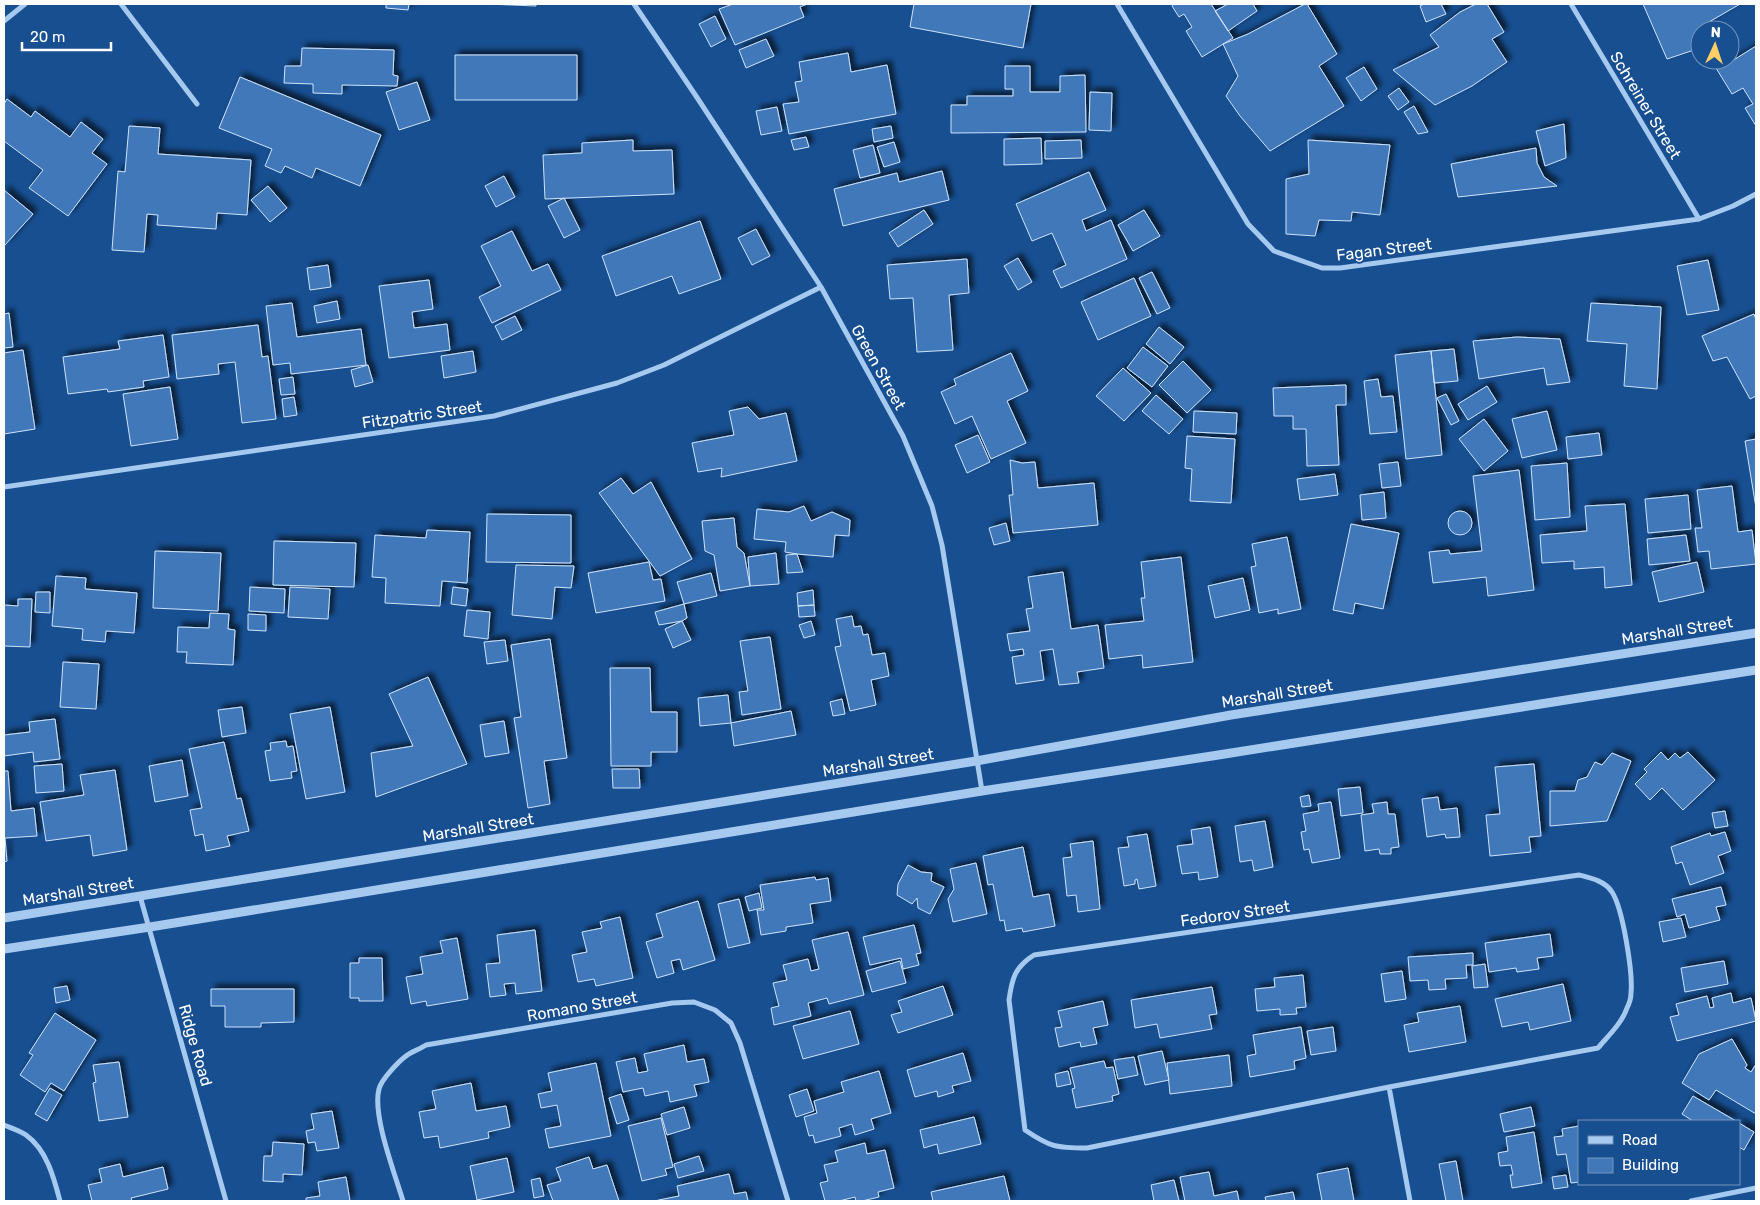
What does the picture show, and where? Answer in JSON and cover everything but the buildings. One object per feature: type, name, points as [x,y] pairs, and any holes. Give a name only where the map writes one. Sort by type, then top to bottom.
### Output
[{"type":"street","points":[[4,21],[26,4]]},
{"type":"street","points":[[121,4],[197,104]]},
{"type":"street","name":"Green Street","points":[[634,4],[821,287],[903,436],[932,506],[942,545],[982,791]]},
{"type":"street","name":"Fagan Street","points":[[1117,4],[1248,224],[1274,251],[1322,268],[1340,268],[1699,219],[1733,206],[1756,194]]},
{"type":"street","name":"Schreiner Street","points":[[1571,4],[1699,219]]},
{"type":"street","name":"Fitzpatric Street","points":[[4,487],[494,416],[617,383],[664,365],[821,287]]},
{"type":"street","name":"Marshall Street","points":[[4,918],[976,761],[1231,715],[1756,633]]},
{"type":"street","points":[[4,949],[150,927],[982,791],[1756,670]]},
{"type":"street","name":"Fedorov Street","points":[[1579,875],[1600,881],[1612,890],[1617,902],[1628,949],[1631,994],[1627,1010],[1615,1029],[1598,1048],[1389,1087],[1087,1148],[1062,1148],[1045,1143],[1025,1130],[1009,1000],[1011,981],[1021,963],[1034,955],[1044,953],[1579,875]]},
{"type":"street","name":"Ridge Road","points":[[140,896],[226,1201]]},
{"type":"street","name":"Romano Street","points":[[403,1201],[377,1105],[379,1087],[406,1056],[426,1046],[672,1002],[694,1002],[715,1010],[731,1023],[740,1043],[788,1201]]},
{"type":"street","points":[[1389,1087],[1410,1201]]},
{"type":"street","points":[[4,1125],[26,1135],[42,1153],[53,1174],[60,1201]]},
{"type":"street","points":[[1691,1201],[1724,1199],[1756,1188]]}]
